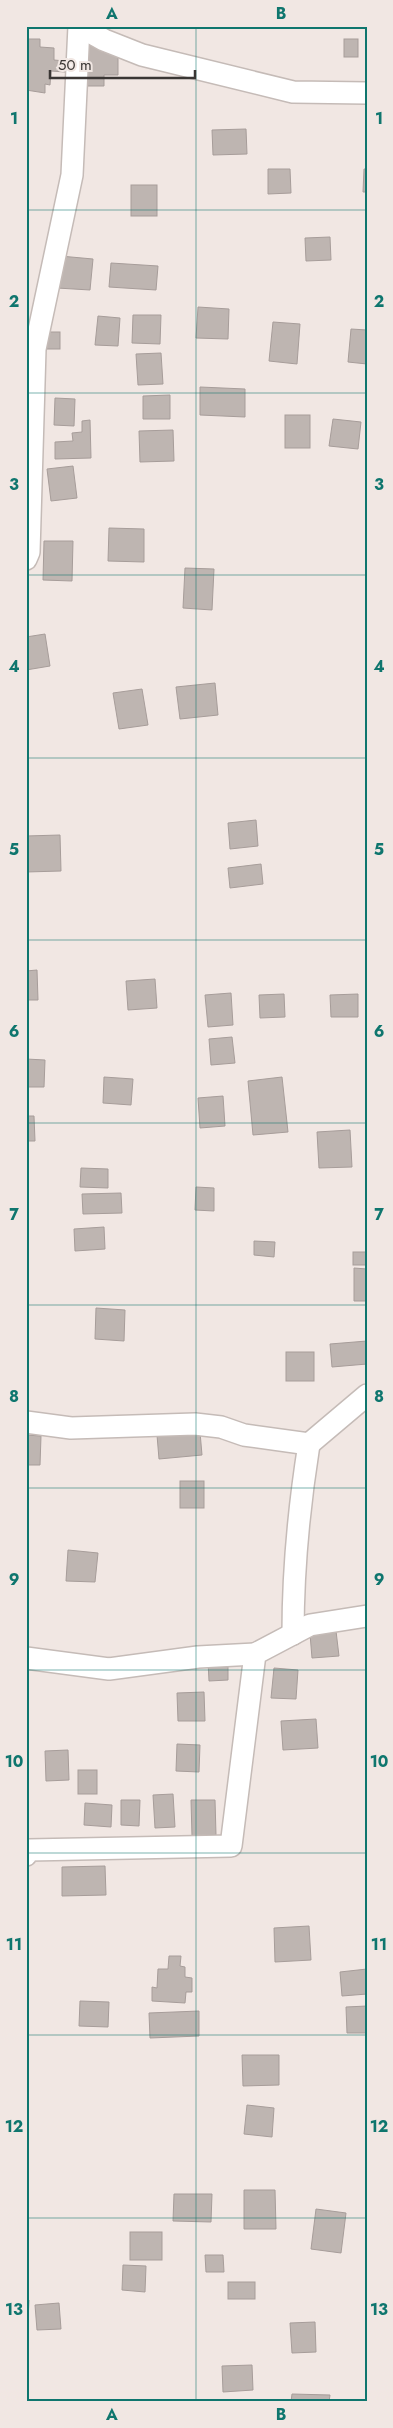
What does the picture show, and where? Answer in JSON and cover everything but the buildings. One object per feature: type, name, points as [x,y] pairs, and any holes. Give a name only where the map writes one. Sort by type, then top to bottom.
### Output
[{"type":"street","points":[[26,559],[30,552],[34,349],[72,174],[79,26],[104,40],[142,55],[293,92],[367,93]]},
{"type":"street","points":[[293,1634],[295,1552],[299,1507],[309,1444],[367,1395]]},
{"type":"street","points":[[26,1422],[71,1428],[195,1424],[222,1427],[244,1435],[309,1444]]},
{"type":"street","points":[[26,1658],[109,1669],[198,1657],[255,1654],[310,1625],[367,1616]]},
{"type":"street","points":[[26,1855],[30,1850],[231,1846],[255,1654]]}]
